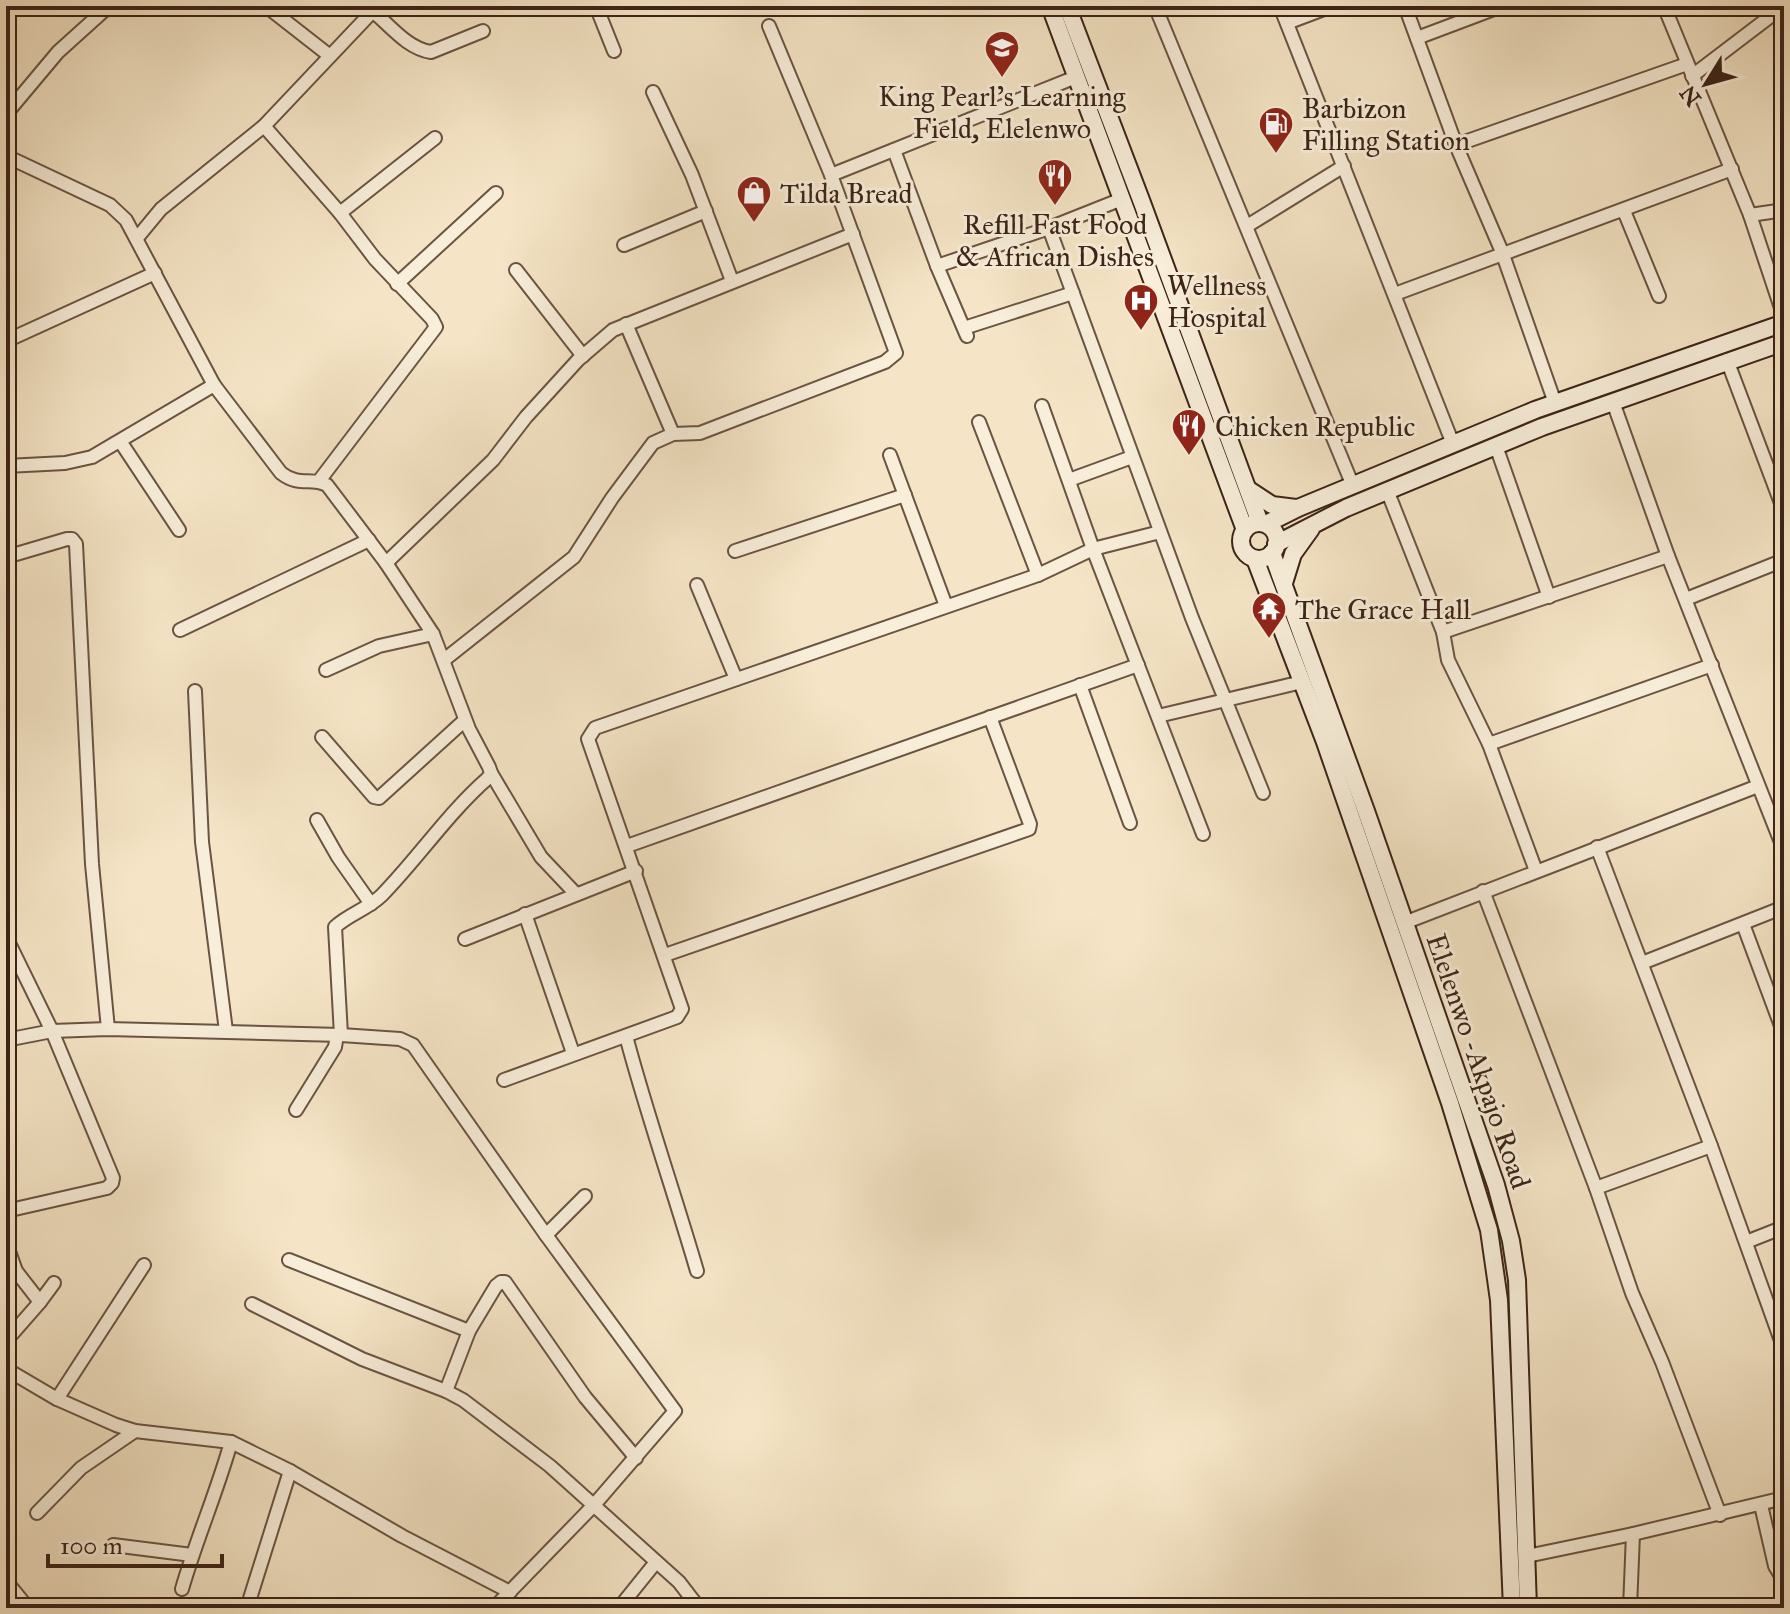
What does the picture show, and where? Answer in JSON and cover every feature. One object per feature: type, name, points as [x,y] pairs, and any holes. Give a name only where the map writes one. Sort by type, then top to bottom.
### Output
[{"type":"main road","points":[[1050,6],[1122,199],[1257,526],[1275,533],[1274,548]]},
{"type":"main road","points":[[1067,6],[1249,490],[1257,526]]},
{"type":"main road","points":[[1784,320],[1555,403],[1298,508],[1257,526],[1242,547],[1255,559],[1266,557],[1274,548],[1314,525],[1387,490],[1613,402],[1784,342]]},
{"type":"main road","points":[[1249,490],[1272,505],[1298,508]]},
{"type":"main road","points":[[1284,583],[1297,546],[1314,525]]},
{"type":"main road","name":"Elelenwo -Akpajo Road","points":[[1274,548],[1475,1125],[1511,1241],[1517,1280],[1528,1608]]},
{"type":"main road","name":"Elelenwo -Akpajo Road","points":[[1255,559],[1302,682],[1450,1103],[1489,1230],[1499,1300],[1512,1608]]},
{"type":"street","points":[[6,12],[10,6]]},
{"type":"street","points":[[6,114],[58,52],[109,6]]},
{"type":"street","points":[[266,6],[330,56]]},
{"type":"street","points":[[596,6],[614,51]]},
{"type":"street","points":[[1155,6],[1353,486]]},
{"type":"street","points":[[1280,6],[1453,444]]},
{"type":"street","points":[[1287,23],[1332,6]]},
{"type":"street","points":[[1405,6],[1456,145],[1502,252],[1555,403]]},
{"type":"street","points":[[1417,38],[1502,6]]},
{"type":"street","points":[[1664,6],[1750,215],[1784,320]]},
{"type":"street","points":[[1456,145],[1689,70],[1784,6]]},
{"type":"street","points":[[137,238],[161,209],[264,126],[371,13],[414,47],[431,52],[483,31]]},
{"type":"street","points":[[444,660],[570,561],[640,458],[657,440],[673,434],[700,433],[885,362],[896,353],[831,175],[769,26]]},
{"type":"street","points":[[831,175],[1076,77]]},
{"type":"street","points":[[653,92],[706,211],[732,281]]},
{"type":"street","points":[[264,126],[397,284],[432,319],[435,331],[319,481]]},
{"type":"street","points":[[340,213],[435,138]]},
{"type":"street","points":[[894,150],[937,266],[966,332],[1073,293]]},
{"type":"street","points":[[6,156],[117,210],[137,238],[214,385],[281,473],[297,482],[319,481],[331,490],[386,563],[433,634],[465,720],[491,773],[535,847],[575,893]]},
{"type":"street","points":[[1247,226],[1344,166]]},
{"type":"street","points":[[1395,294],[1732,169]]},
{"type":"street","points":[[397,284],[496,193]]},
{"type":"street","points":[[937,266],[1049,228],[1122,199]]},
{"type":"street","points":[[1750,215],[1784,210]]},
{"type":"street","points":[[624,245],[706,211]]},
{"type":"street","points":[[1624,211],[1659,296]]},
{"type":"street","points":[[1049,228],[1160,532],[1263,793]]},
{"type":"street","points":[[386,563],[493,460],[526,417],[599,340],[626,324],[853,234]]},
{"type":"street","points":[[516,270],[583,356]]},
{"type":"street","points":[[6,341],[155,273]]},
{"type":"street","points":[[626,324],[673,434]]},
{"type":"street","points":[[1727,360],[1784,511]]},
{"type":"street","points":[[6,466],[79,461],[120,441],[214,385]]},
{"type":"street","points":[[1613,402],[1668,556],[1784,850]]},
{"type":"street","points":[[1042,406],[1093,549],[1203,834]]},
{"type":"street","points":[[979,422],[1038,575]]},
{"type":"street","points":[[120,441],[179,530]]},
{"type":"street","points":[[1496,446],[1549,597]]},
{"type":"street","points":[[890,455],[946,606]]},
{"type":"street","points":[[1069,480],[1132,457]]},
{"type":"street","points":[[1387,490],[1443,632],[1448,660],[1489,744],[1536,871]]},
{"type":"street","points":[[735,551],[905,495]]},
{"type":"street","points":[[504,1080],[680,1014],[681,1001],[588,739],[595,728],[1038,575],[1093,549],[1160,532]]},
{"type":"street","points":[[6,557],[67,539],[72,539],[76,544],[92,864],[108,1029]]},
{"type":"street","points":[[180,630],[369,540]]},
{"type":"street","points":[[1443,632],[1668,556]]},
{"type":"street","points":[[1686,599],[1784,560]]},
{"type":"street","points":[[697,585],[736,679]]},
{"type":"street","points":[[326,670],[379,646],[433,634]]},
{"type":"street","points":[[627,846],[1138,665]]},
{"type":"street","points":[[1489,744],[1712,665]]},
{"type":"street","points":[[1158,716],[1302,682]]},
{"type":"street","points":[[1080,685],[1130,823]]},
{"type":"street","points":[[195,691],[202,842],[226,1031]]},
{"type":"street","points":[[665,955],[1029,829],[1030,824],[990,717]]},
{"type":"street","points":[[322,737],[374,797],[379,798],[465,720]]},
{"type":"street","points":[[296,1110],[335,1047],[339,1035],[335,927],[383,894],[446,818],[491,773]]},
{"type":"street","points":[[1404,923],[1758,786]]},
{"type":"street","points":[[317,820],[371,904]]},
{"type":"street","points":[[1597,847],[1711,1146],[1784,1349]]},
{"type":"street","points":[[465,939],[636,871]]},
{"type":"street","points":[[1483,891],[1596,1188],[1632,1293],[1662,1362],[1720,1515]]},
{"type":"street","points":[[1642,963],[1784,907]]},
{"type":"street","points":[[525,914],[573,1053]]},
{"type":"street","points":[[1743,924],[1784,1034]]},
{"type":"street","points":[[6,937],[52,1031],[113,1178],[107,1188],[6,1211]]},
{"type":"street","points":[[6,1040],[52,1031],[108,1029],[339,1035],[400,1039],[413,1045],[546,1235],[675,1411],[594,1505],[498,1606]]},
{"type":"street","points":[[626,1036],[646,1111],[664,1157],[697,1271]]},
{"type":"street","points":[[1596,1188],[1711,1146]]},
{"type":"street","points":[[546,1235],[585,1196]]},
{"type":"street","points":[[1746,1242],[1784,1227]]},
{"type":"street","points":[[6,1243],[16,1271],[40,1302]]},
{"type":"street","points":[[289,1260],[469,1331]]},
{"type":"street","points":[[57,1399],[144,1265]]},
{"type":"street","points":[[446,1391],[469,1331],[496,1286],[505,1282],[585,1397],[636,1458]]},
{"type":"street","points":[[12,1334],[54,1283]]},
{"type":"street","points":[[252,1304],[362,1359],[463,1400],[550,1466],[679,1582],[699,1608]]},
{"type":"street","points":[[6,1369],[57,1399],[116,1425],[135,1431],[231,1442],[510,1592]]},
{"type":"street","points":[[37,1513],[81,1468],[135,1431]]},
{"type":"street","points":[[182,1589],[215,1498],[231,1442]]},
{"type":"street","points":[[247,1608],[290,1471]]},
{"type":"street","points":[[1527,1556],[1720,1515],[1784,1498]]},
{"type":"street","points":[[1761,1505],[1775,1566],[1784,1581]]},
{"type":"street","points":[[1630,1608],[1633,1534]]},
{"type":"street","points":[[113,1545],[192,1555]]},
{"type":"street","points":[[619,1608],[656,1562]]},
{"type":"street","points":[[6,1581],[28,1608]]},
{"type":"place","name":"King Pearl's Learning Field, Elelenwo","points":[[1002,79]]},
{"type":"place","name":"Barbizon Filling Station","points":[[1276,155]]},
{"type":"place","name":"Refill Fast Food & African Dishes","points":[[1055,207]]},
{"type":"place","name":"Tilda Bread","points":[[754,224]]},
{"type":"place","name":"Wellness Hospital","points":[[1141,332]]},
{"type":"place","name":"Chicken Republic","points":[[1189,457]]},
{"type":"place","name":"The Grace Hall","points":[[1269,640]]}]
